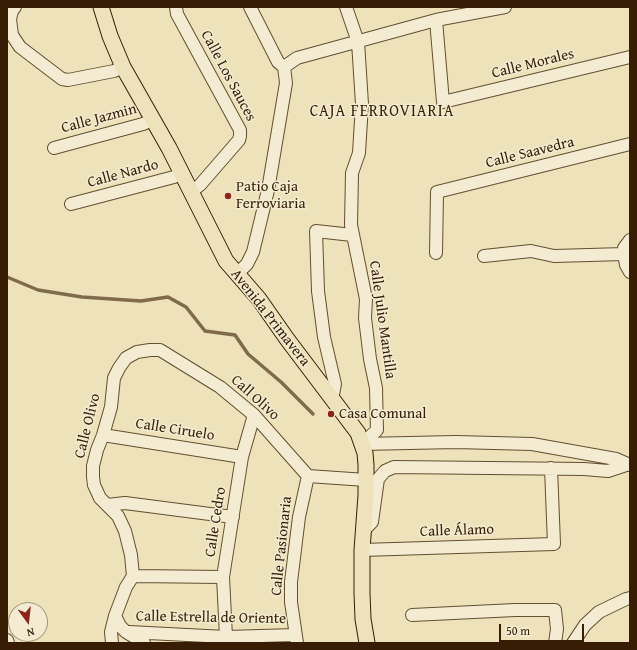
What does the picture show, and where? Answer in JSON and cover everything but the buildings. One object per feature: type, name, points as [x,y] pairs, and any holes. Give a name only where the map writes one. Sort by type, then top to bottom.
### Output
[{"type":"main road","name":"Avenida Primavera","points":[[101,7],[110,36],[123,67],[192,191],[226,261],[259,299],[332,400],[358,433],[365,453],[366,480],[362,550],[362,593],[367,643]]},
{"type":"street","points":[[15,7],[12,11],[10,19],[12,35],[20,47],[62,79],[68,80],[114,71],[123,67]]},
{"type":"street","name":"Calle Los Sauces","points":[[176,7],[177,14],[240,130],[239,140],[200,186],[192,191]]},
{"type":"street","points":[[237,274],[247,264],[253,252],[268,190],[286,84],[284,67],[278,62],[250,7]]},
{"type":"street","name":"Calle Julio Mantilla","points":[[346,7],[358,42],[362,104],[359,153],[352,173],[351,225],[366,299],[365,318],[370,358],[376,388],[377,430],[362,444]]},
{"type":"street","points":[[284,67],[297,58],[436,20],[505,7]]},
{"type":"street","name":"Calle Morales","points":[[436,20],[443,102],[630,56]]},
{"type":"street","name":"Calle Jazmin","points":[[54,148],[143,124],[152,120]]},
{"type":"street","name":"Calle Saavedra","points":[[436,253],[437,192],[630,144]]},
{"type":"street","name":"Calle Nardo","points":[[71,204],[174,177],[182,173]]},
{"type":"street","points":[[332,400],[335,384],[324,337],[318,283],[316,231],[352,235]]},
{"type":"street","points":[[630,240],[624,248],[626,265],[630,272]]},
{"type":"street","points":[[484,256],[530,251],[554,256],[624,254]]},
{"type":"street","name":"Calle Olivo","points":[[134,576],[126,531],[118,516],[100,498],[94,485],[93,466],[110,407],[114,378],[119,368],[126,358],[137,352],[160,350],[169,356]]},
{"type":"street","name":"Call Olivo","points":[[169,356],[220,387],[254,415],[308,476]]},
{"type":"street","name":"Calle Cedro","points":[[226,637],[223,577],[242,457],[254,415]]},
{"type":"street","name":"Calle Ciruelo","points":[[103,435],[242,457]]},
{"type":"street","points":[[362,444],[456,442],[532,444],[616,458],[629,465]]},
{"type":"street","points":[[363,531],[372,522],[378,479],[385,471],[394,467],[551,468],[608,471],[629,465]]},
{"type":"street","name":"Calle Álamo","points":[[362,550],[554,544],[551,468]]},
{"type":"street","points":[[308,476],[366,480]]},
{"type":"street","name":"Calle Pasionaria","points":[[296,639],[291,602],[291,582],[299,517],[308,476]]},
{"type":"street","points":[[107,505],[125,503],[232,516]]},
{"type":"street","points":[[112,643],[111,632],[120,601],[126,587],[134,576],[223,577]]},
{"type":"street","points":[[573,643],[585,625],[599,612],[630,598]]},
{"type":"street","points":[[412,615],[515,610],[555,610],[557,629],[555,643]]},
{"type":"street","points":[[116,616],[120,626],[126,632],[144,643]]},
{"type":"street","name":"Calle Estrella de Oriente","points":[[126,632],[296,639]]},
{"type":"waterway","points":[[7,277],[38,290],[82,297],[141,301],[168,297],[186,307],[205,331],[235,335],[248,354],[281,382],[313,414]]},
{"type":"place","name":"Patio Caja Ferroviaria","points":[[228,196]]},
{"type":"place","name":"Casa Comunal","points":[[331,414]]},
{"type":"district","name":"CAJA FERROVIARIA","points":[[382,112]]}]
